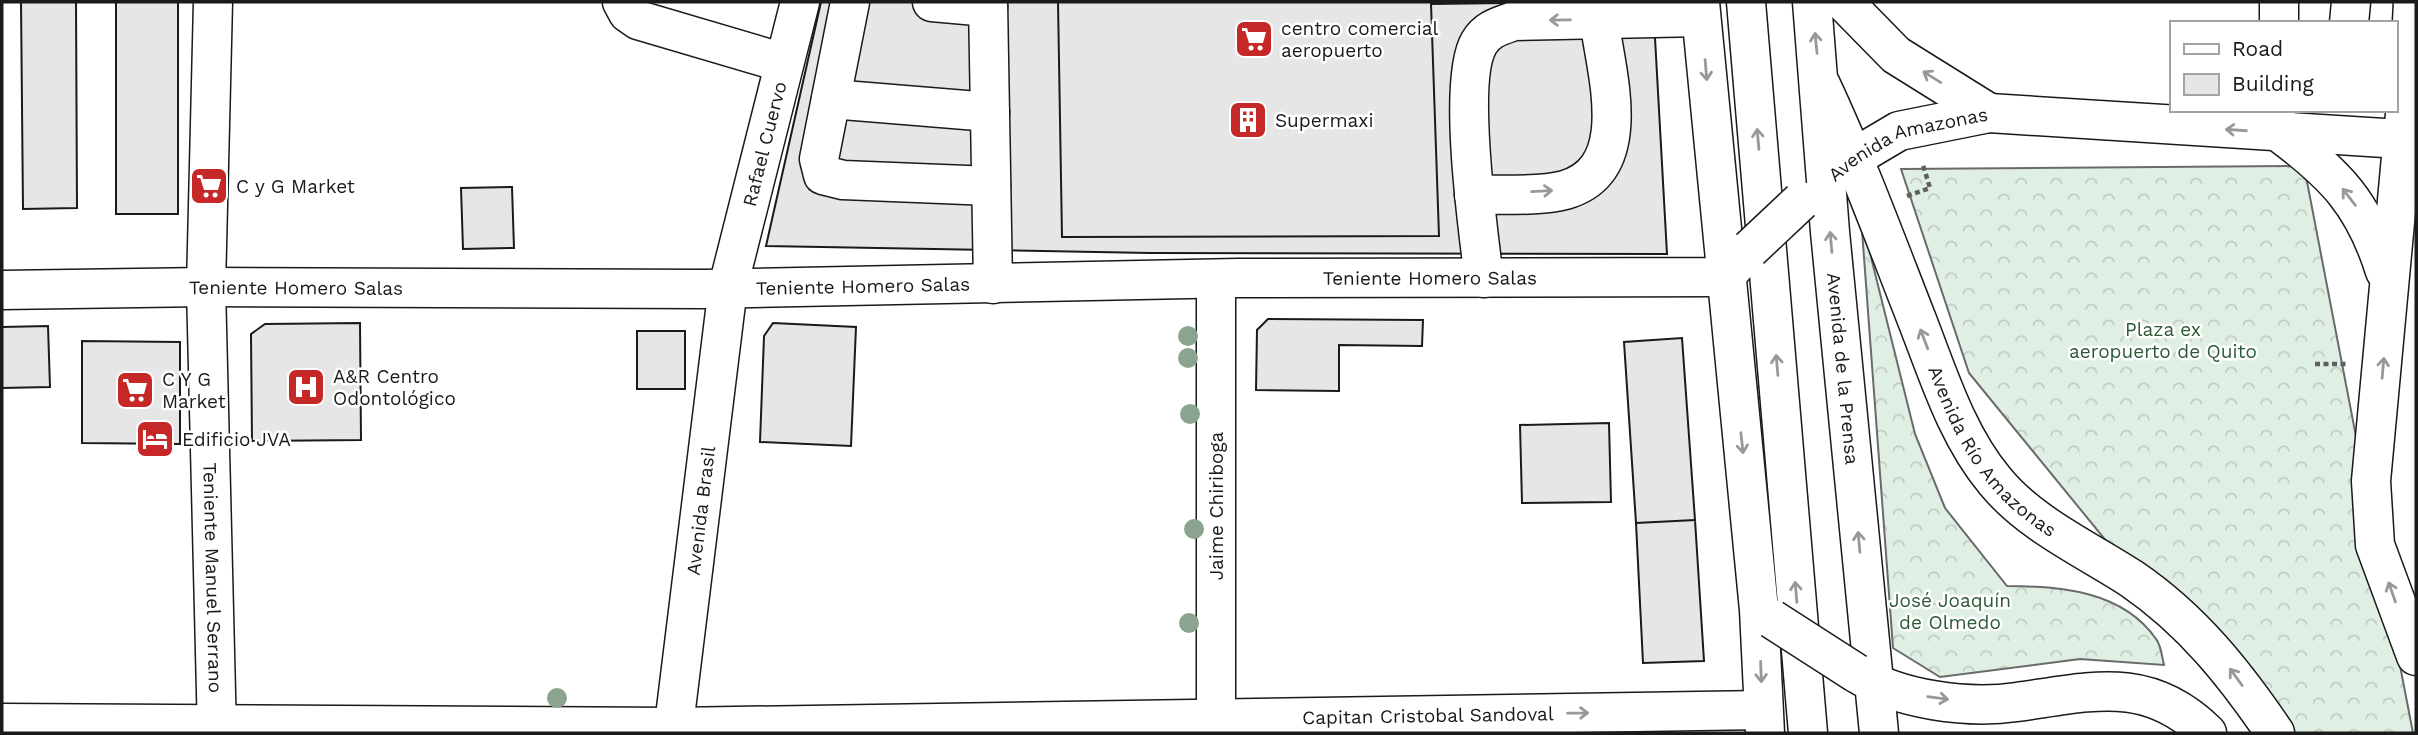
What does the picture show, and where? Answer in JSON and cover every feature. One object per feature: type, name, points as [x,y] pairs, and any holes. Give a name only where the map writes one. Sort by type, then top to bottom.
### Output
[{"type":"street","name":"Teniente Manuel Serrano","points":[[213,2],[206,287],[217,727]]},
{"type":"street","points":[[622,2],[628,13],[638,20],[784,64]]},
{"type":"street","name":"Rafael Cuervo","points":[[728,287],[800,2]]},
{"type":"street","points":[[850,2],[819,159],[824,175],[843,180],[991,186]]},
{"type":"street","points":[[932,2],[988,4],[993,284]]},
{"type":"street","points":[[1746,2],[1808,733]]},
{"type":"street","name":"Avenida de la Prensa","points":[[1812,2],[1821,85],[1813,191],[1864,678],[1879,733]]},
{"type":"street","name":"Avenida Amazonas","points":[[1844,2],[1896,55],[1989,113]]},
{"type":"street","points":[[2279,2],[2279,21]]},
{"type":"street","points":[[2349,21],[2351,2]]},
{"type":"street","points":[[2413,2],[2409,139],[2388,280],[2383,365],[2371,481],[2375,545],[2416,656]]},
{"type":"street","points":[[1484,278],[1474,195],[1471,64],[1479,43],[1490,30],[1514,20],[1599,19],[1701,9],[1737,263],[1765,615],[1764,722]]},
{"type":"street","points":[[1474,195],[1564,190],[1590,178],[1606,159],[1612,133],[1599,19]]},
{"type":"street","name":"Avenida Río Amazonas","points":[[1821,85],[1855,157],[1938,376],[1978,458],[1996,483],[2019,505],[2132,579],[2195,631],[2223,659],[2275,733]]},
{"type":"street","points":[[831,99],[990,112]]},
{"type":"street","points":[[1989,113],[2344,123],[2409,139]]},
{"type":"street","name":"Avenida Amazonas","points":[[1737,263],[1813,191],[1855,157],[1899,131],[1989,113]]},
{"type":"street","points":[[2280,122],[2338,182],[2361,213],[2373,233],[2388,280]]},
{"type":"street","name":"Teniente Homero Salas","points":[[2,290],[206,287],[728,287],[1216,279],[1484,278],[1737,263]]},
{"type":"street","name":"Jaime Chiriboga","points":[[1216,279],[1216,725]]},
{"type":"street","name":"Avenida Brasil","points":[[674,730],[728,287]]},
{"type":"street","points":[[1765,615],[1864,678],[1904,693],[1943,699],[2015,702],[2086,690],[2114,689],[2141,694],[2172,706],[2192,718],[2207,733]]},
{"type":"street","points":[[1970,733],[2015,702]]},
{"type":"street","name":"Capitan Cristobal Sandoval","points":[[2,723],[674,730],[1764,722]]},
{"type":"path","points":[[1898,199],[1930,188]]},
{"type":"path","points":[[2315,364],[2347,364]]},
{"type":"green space","name":"Plaza ex aeropuerto de Quito","points":[[2304,166],[2413,733],[2263,733],[1969,373],[1901,169]]},
{"type":"green space","name":"José Joaquín de Olmedo","points":[[1861,217],[1915,434],[1945,508],[2007,586],[2089,594],[2126,610],[2142,623],[2158,642],[2164,665],[2080,659],[1940,677],[1893,648]]},
{"type":"building","points":[[21,2],[76,2],[77,208],[23,209]]},
{"type":"building","points":[[116,2],[178,2],[178,214],[116,214]]},
{"type":"building","name":"centro comercial aeropuerto","points":[[821,2],[1653,2],[1667,254],[1150,253],[766,246]]},
{"type":"building","name":"Supermaxi","points":[[1058,2],[1583,2],[1431,4],[1439,236],[1062,237]]},
{"type":"building","points":[[512,187],[514,248],[463,249],[461,188]]},
{"type":"building","points":[[1268,319],[1423,320],[1422,346],[1339,345],[1339,391],[1256,390],[1257,330]]},
{"type":"building","name":"A&R Centro Odontológico","points":[[360,323],[361,440],[252,441],[251,334],[265,324]]},
{"type":"building","points":[[773,323],[856,327],[851,446],[760,442],[764,336]]},
{"type":"building","points":[[48,326],[50,387],[2,388],[2,327]]},
{"type":"building","points":[[637,331],[685,331],[685,389],[637,389]]},
{"type":"building","points":[[1682,338],[1695,520],[1636,523],[1624,342]]},
{"type":"building","points":[[82,341],[180,342],[180,444],[82,443]]},
{"type":"building","points":[[1609,423],[1611,502],[1522,503],[1520,425]]},
{"type":"building","points":[[1695,520],[1704,661],[1643,663],[1636,523]]},
{"type":"place","name":"centro comercial aeropuerto","points":[[1254,39]]},
{"type":"place","name":"Supermaxi","points":[[1248,120]]},
{"type":"place","name":"C y G Market","points":[[209,186]]},
{"type":"place","name":"A&R Centro Odontológico","points":[[306,387]]},
{"type":"place","name":"C Y G Market","points":[[135,390]]},
{"type":"place","name":"Edificio JVA","points":[[155,439]]}]
